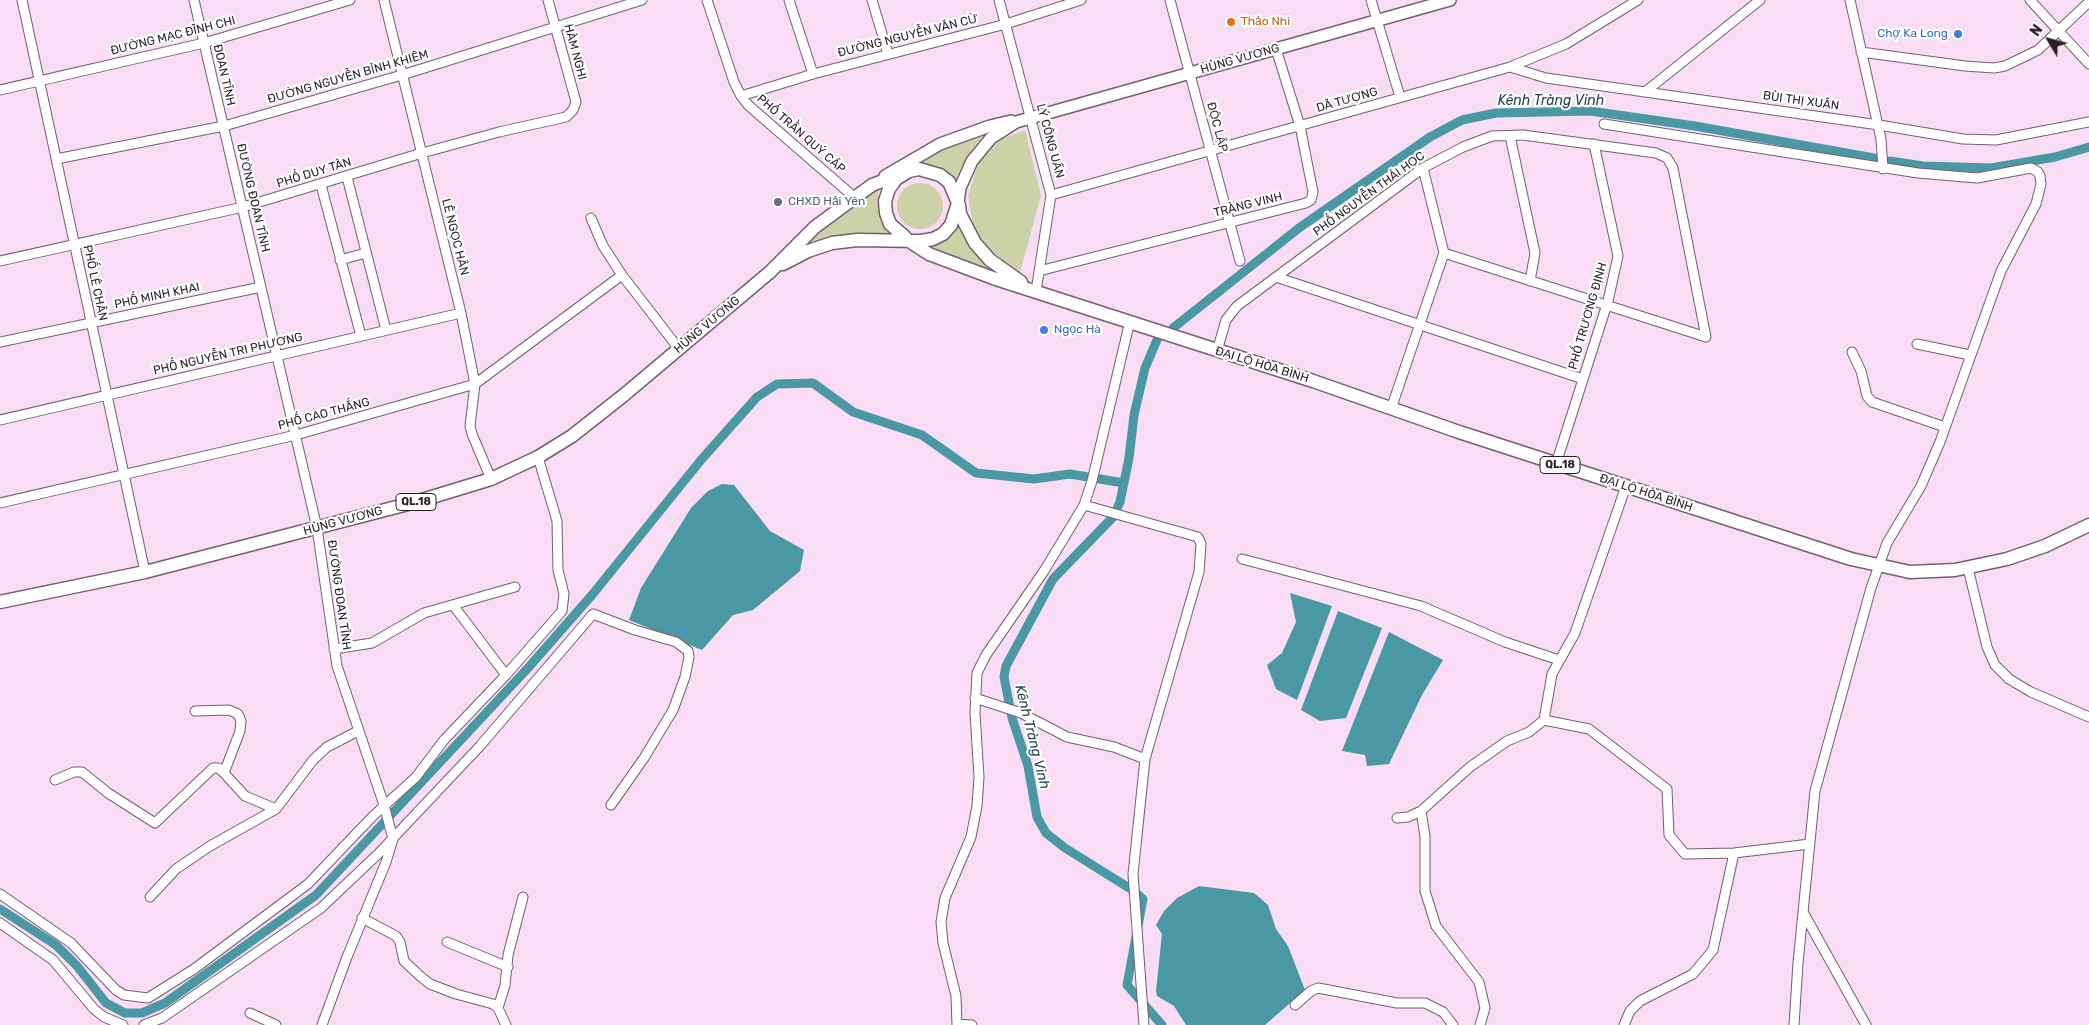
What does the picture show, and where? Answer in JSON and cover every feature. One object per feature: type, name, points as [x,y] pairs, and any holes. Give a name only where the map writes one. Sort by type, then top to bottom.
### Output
[{"type":"highway","points":[[770,272],[805,236],[854,197],[872,185],[919,169],[940,175],[949,182],[969,234],[981,252],[1000,269],[1036,291]]},
{"type":"highway","points":[[902,174],[889,189],[885,201],[888,219],[903,237],[928,254]]},
{"type":"highway","points":[[770,272],[820,246],[868,239],[903,237],[909,240],[921,241],[933,239],[943,234],[951,225],[958,202]]},
{"type":"highway","points":[[868,239],[928,254],[1036,291]]},
{"type":"highway","name":"HÙNG VƯƠNG","points":[[0,602],[145,572],[445,494],[491,479],[538,457],[572,436],[770,272]]},
{"type":"highway","name":"ĐẠI LỘ HÒA BÌNH","points":[[1036,291],[1556,464],[1820,550],[1878,566],[1925,573],[1968,568],[2025,552],[2089,526]]},
{"type":"main road","name":"HÙNG VƯƠNG","points":[[1030,117],[1450,0]]},
{"type":"main road","points":[[872,185],[928,149],[990,126],[1030,117]]},
{"type":"main road","points":[[958,202],[965,174],[981,149],[1003,129],[1030,117]]},
{"type":"main road","points":[[902,174],[928,149]]},
{"type":"street","name":"PHỐ LÊ CHÂN","points":[[22,0],[145,572]]},
{"type":"street","name":"ĐOAN TĨNH","points":[[194,0],[224,126]]},
{"type":"street","name":"ĐƯỜNG MẠC ĐĨNH CHI","points":[[0,90],[204,43],[350,0]]},
{"type":"street","name":"LÊ NGỌC HÂN","points":[[384,0],[461,313],[475,384],[470,426],[491,479]]},
{"type":"street","name":"HÀM NGHI","points":[[548,0],[576,102],[573,110]]},
{"type":"street","name":"ĐƯỜNG NGUYỄN BỈNH KHIÊM","points":[[56,159],[224,126],[402,75],[642,0]]},
{"type":"street","name":"PHỐ TRẦN QUÝ CÁP","points":[[707,0],[734,82],[741,96],[748,105],[854,197]]},
{"type":"street","points":[[789,0],[813,74]]},
{"type":"street","points":[[872,0],[888,54]]},
{"type":"street","name":"LÝ CÔNG UẨN","points":[[999,0],[1051,195],[1036,291]]},
{"type":"street","name":"ĐƯỜNG NGUYỄN VĂN CỪ","points":[[741,96],[813,74],[1006,24],[1081,0]]},
{"type":"street","name":"ĐỘC LẬP","points":[[1170,0],[1240,261]]},
{"type":"street","points":[[1371,0],[1400,97]]},
{"type":"street","name":"DÃ TƯỢNG","points":[[1051,195],[1510,67],[1566,44],[1638,0]]},
{"type":"street","points":[[1646,92],[1760,0]]},
{"type":"street","points":[[1850,0],[1879,125],[1883,169]]},
{"type":"street","points":[[2030,0],[2089,64]]},
{"type":"street","points":[[1861,52],[1994,68],[2016,62],[2028,56],[2089,2]]},
{"type":"street","name":"TRÀNG VINH","points":[[1039,271],[1311,200],[1313,192],[1300,126],[1276,48]]},
{"type":"street","name":"BÙI THỊ XUÂN","points":[[1510,67],[1546,78],[1879,125],[1963,139],[1996,140],[2089,122]]},
{"type":"street","name":"PHỐ DUY TÂN","points":[[0,262],[242,207],[321,185],[422,152],[566,117],[573,110]]},
{"type":"street","points":[[1604,124],[1883,169],[1978,178],[2028,169],[2038,172],[2040,184],[2036,204],[2001,271],[1945,427],[1921,486],[1887,543],[1878,566],[1818,776],[1803,911],[1794,1025]]},
{"type":"street","name":"ĐƯỜNG ĐOAN TĨNH","points":[[224,126],[318,528],[337,666],[385,808],[392,835]]},
{"type":"street","name":"PHỐ NGUYỄN THÁI HỌC","points":[[1217,351],[1226,320],[1237,306],[1423,168],[1463,147],[1492,136],[1522,135],[1594,144],[1656,152],[1667,158],[1673,168],[1706,337],[1607,305]]},
{"type":"street","points":[[1510,136],[1535,253],[1530,281]]},
{"type":"street","name":"PHỐ TRƯƠNG ĐỊNH","points":[[1556,464],[1607,305],[1618,256],[1594,144]]},
{"type":"street","points":[[1391,409],[1444,254],[1423,168]]},
{"type":"street","points":[[347,177],[386,330]]},
{"type":"street","points":[[321,185],[361,336]]},
{"type":"street","points":[[591,218],[602,246],[679,349]]},
{"type":"street","points":[[340,260],[366,253]]},
{"type":"street","points":[[1444,254],[1607,305]]},
{"type":"street","name":"PHỐ CAO THẮNG","points":[[0,502],[124,476],[296,436],[475,384],[622,274]]},
{"type":"street","points":[[1276,277],[1583,379]]},
{"type":"street","name":"PHỐ MINH KHAI","points":[[0,342],[261,287]]},
{"type":"street","name":"PHỐ NGUYỄN TRI PHƯƠNG","points":[[0,420],[461,313]]},
{"type":"street","points":[[972,1025],[957,1025],[956,996],[943,943],[941,922],[945,898],[971,837],[977,806],[979,777],[975,698],[980,665],[1044,571],[1084,505],[1092,481],[1093,469],[1130,322]]},
{"type":"street","points":[[1917,344],[1970,355]]},
{"type":"street","points":[[1852,352],[1861,371],[1867,396],[1872,402],[1945,427]]},
{"type":"street","points":[[0,894],[71,943],[116,990],[124,995],[148,998],[194,969],[308,884],[416,777],[444,740],[506,675],[562,611],[563,601],[558,570],[557,521],[538,457]]},
{"type":"street","points":[[1397,818],[1408,817],[1421,811],[1470,767],[1507,741],[1529,732],[1544,720],[1552,674],[1575,633],[1626,486]]},
{"type":"street","points":[[1084,505],[1198,537],[1201,544],[1199,572],[1145,758],[1133,874],[1144,1025]]},
{"type":"street","points":[[1242,558],[1421,606],[1505,642],[1559,660]]},
{"type":"street","points":[[1968,568],[1987,648],[1995,665],[2010,679],[2031,692],[2089,717]]},
{"type":"street","points":[[334,649],[372,643],[414,617],[515,587]]},
{"type":"street","points":[[453,605],[506,675]]},
{"type":"street","points":[[144,1025],[162,1018],[314,913],[508,715],[593,614],[635,630],[676,642],[688,651],[689,657],[685,677],[673,710],[644,758],[611,805]]},
{"type":"street","points":[[975,698],[1021,713],[1067,737],[1114,747],[1145,758]]},
{"type":"street","points":[[196,711],[229,710],[238,714],[241,721],[240,730],[224,773]]},
{"type":"street","points":[[1544,720],[1589,729],[1667,789],[1669,835],[1685,854],[1734,853],[1810,844]]},
{"type":"street","points":[[150,897],[176,869],[210,846],[276,809],[313,760],[327,747],[358,731]]},
{"type":"street","points":[[55,780],[74,772],[82,772],[108,793],[155,823],[213,768],[219,768],[244,796],[276,809]]},
{"type":"street","points":[[1421,811],[1425,836],[1425,891],[1436,926],[1479,982],[1485,1008],[1480,1025]]},
{"type":"street","points":[[322,1025],[362,918],[386,862],[392,835]]},
{"type":"street","points":[[1624,1025],[1630,1011],[1640,1000],[1693,974],[1713,950],[1734,853]]},
{"type":"street","points":[[506,1025],[498,1008],[506,985],[510,947],[523,897]]},
{"type":"street","points":[[1803,911],[1866,1025]]},
{"type":"street","points":[[362,918],[385,929],[398,938],[404,961],[420,976],[439,987],[498,1008]]},
{"type":"street","points":[[0,923],[53,960],[94,1009],[104,1017],[122,1025]]},
{"type":"street","points":[[447,942],[508,967]]},
{"type":"street","points":[[1295,1005],[1311,991],[1318,988],[1397,1003],[1425,1003],[1443,1012],[1453,1025]]},
{"type":"street","points":[[250,1013],[276,1025]]},
{"type":"green space","points":[[1025,130],[1041,195],[1020,273],[995,257],[981,240],[973,225],[968,196],[978,163],[985,154],[1002,139]]},
{"type":"green space","points":[[985,133],[971,150],[954,182],[919,163],[950,146]]},
{"type":"green space","points":[[915,183],[925,183],[937,189],[942,197],[942,215],[937,223],[929,228],[915,229],[907,226],[900,219],[897,211],[897,201],[900,193],[907,186]]},
{"type":"green space","points":[[879,186],[878,202],[887,233],[853,233],[820,240],[807,245],[805,243]]},
{"type":"green space","points":[[957,225],[972,250],[997,273],[928,248],[939,242]]},
{"type":"water","points":[[722,484],[734,485],[770,531],[804,550],[800,571],[753,610],[733,615],[702,650],[629,620],[641,588],[691,508],[708,491]]},
{"type":"water","points":[[1290,593],[1332,606],[1297,700],[1276,689],[1267,665],[1282,653],[1296,622]]},
{"type":"water","points":[[1338,611],[1382,628],[1346,718],[1320,721],[1301,710]]},
{"type":"water","points":[[1389,632],[1443,660],[1422,695],[1389,764],[1367,766],[1365,755],[1342,751]]},
{"type":"water","points":[[1199,886],[1254,893],[1268,905],[1276,929],[1288,946],[1305,990],[1265,1025],[1186,1025],[1174,1006],[1157,996],[1162,934],[1156,925],[1164,911],[1177,898]]},
{"type":"waterway","name":"Kênh Tràng Vinh","points":[[1173,328],[1299,228],[1430,137],[1462,120],[1496,113],[1590,111],[1695,126],[1874,158]]},
{"type":"waterway","name":"Kênh Tràng Vinh","points":[[1890,161],[1923,166],[1991,168],[2055,157],[2089,147]]},
{"type":"waterway","name":"Kênh Tràng Vinh","points":[[1157,340],[1145,368],[1134,415],[1129,458],[1120,502],[1114,516],[1053,579],[1006,666],[1004,677],[1012,718],[1028,766],[1037,817],[1046,833],[1065,848],[1134,891],[1143,899],[1127,985],[1162,1025]]},
{"type":"waterway","points":[[0,909],[56,945],[77,966],[106,1003],[125,1013],[142,1013],[165,1003],[316,895],[528,668],[592,595],[701,460],[757,397],[777,384],[813,383],[853,412],[922,435],[976,473],[1034,479],[1070,474],[1124,483]]},
{"type":"place","name":"Thảo Nhi","points":[[1231,22]]},
{"type":"place","name":"Chợ Ka Long","points":[[1958,34]]},
{"type":"place","name":"CHXD Hải Yên","points":[[778,202]]},
{"type":"place","name":"Ngọc Hà","points":[[1044,330]]}]
